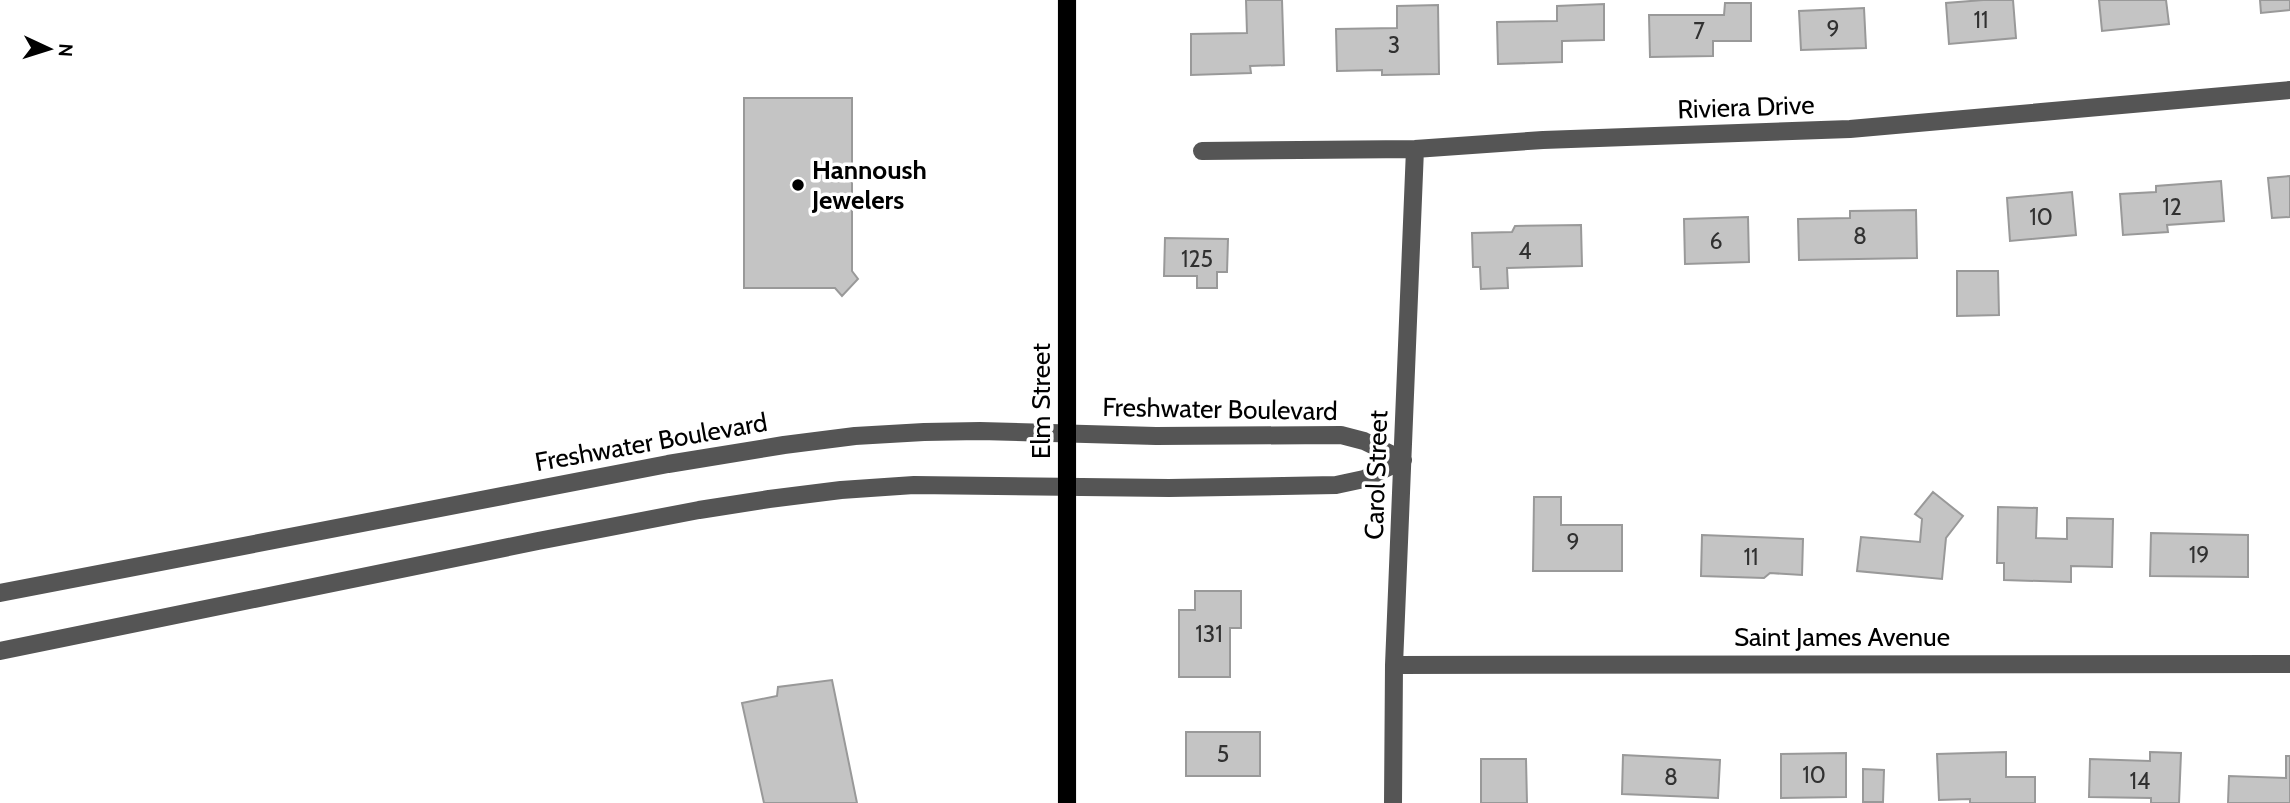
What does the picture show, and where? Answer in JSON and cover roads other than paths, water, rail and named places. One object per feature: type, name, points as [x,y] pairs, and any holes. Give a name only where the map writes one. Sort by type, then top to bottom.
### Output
[{"type":"main road","name":"Elm Street","points":[[1067,0],[1067,803]]},
{"type":"street","name":"Riviera Drive","points":[[1202,151],[1415,149],[1543,140],[1850,129],[2290,90]]},
{"type":"street","name":"Carol Street","points":[[1393,803],[1394,665],[1415,149]]},
{"type":"street","name":"Freshwater Boulevard","points":[[0,593],[668,464],[855,436],[923,432],[1156,436],[1341,435],[1364,441],[1403,460]]},
{"type":"street","points":[[0,651],[734,504],[841,490],[914,485],[1169,488],[1336,485],[1364,479],[1403,460]]},
{"type":"street","name":"Saint James Avenue","points":[[1394,665],[2290,664]]},
{"type":"place","name":"Hannoush Jewelers","points":[[798,185]]}]
